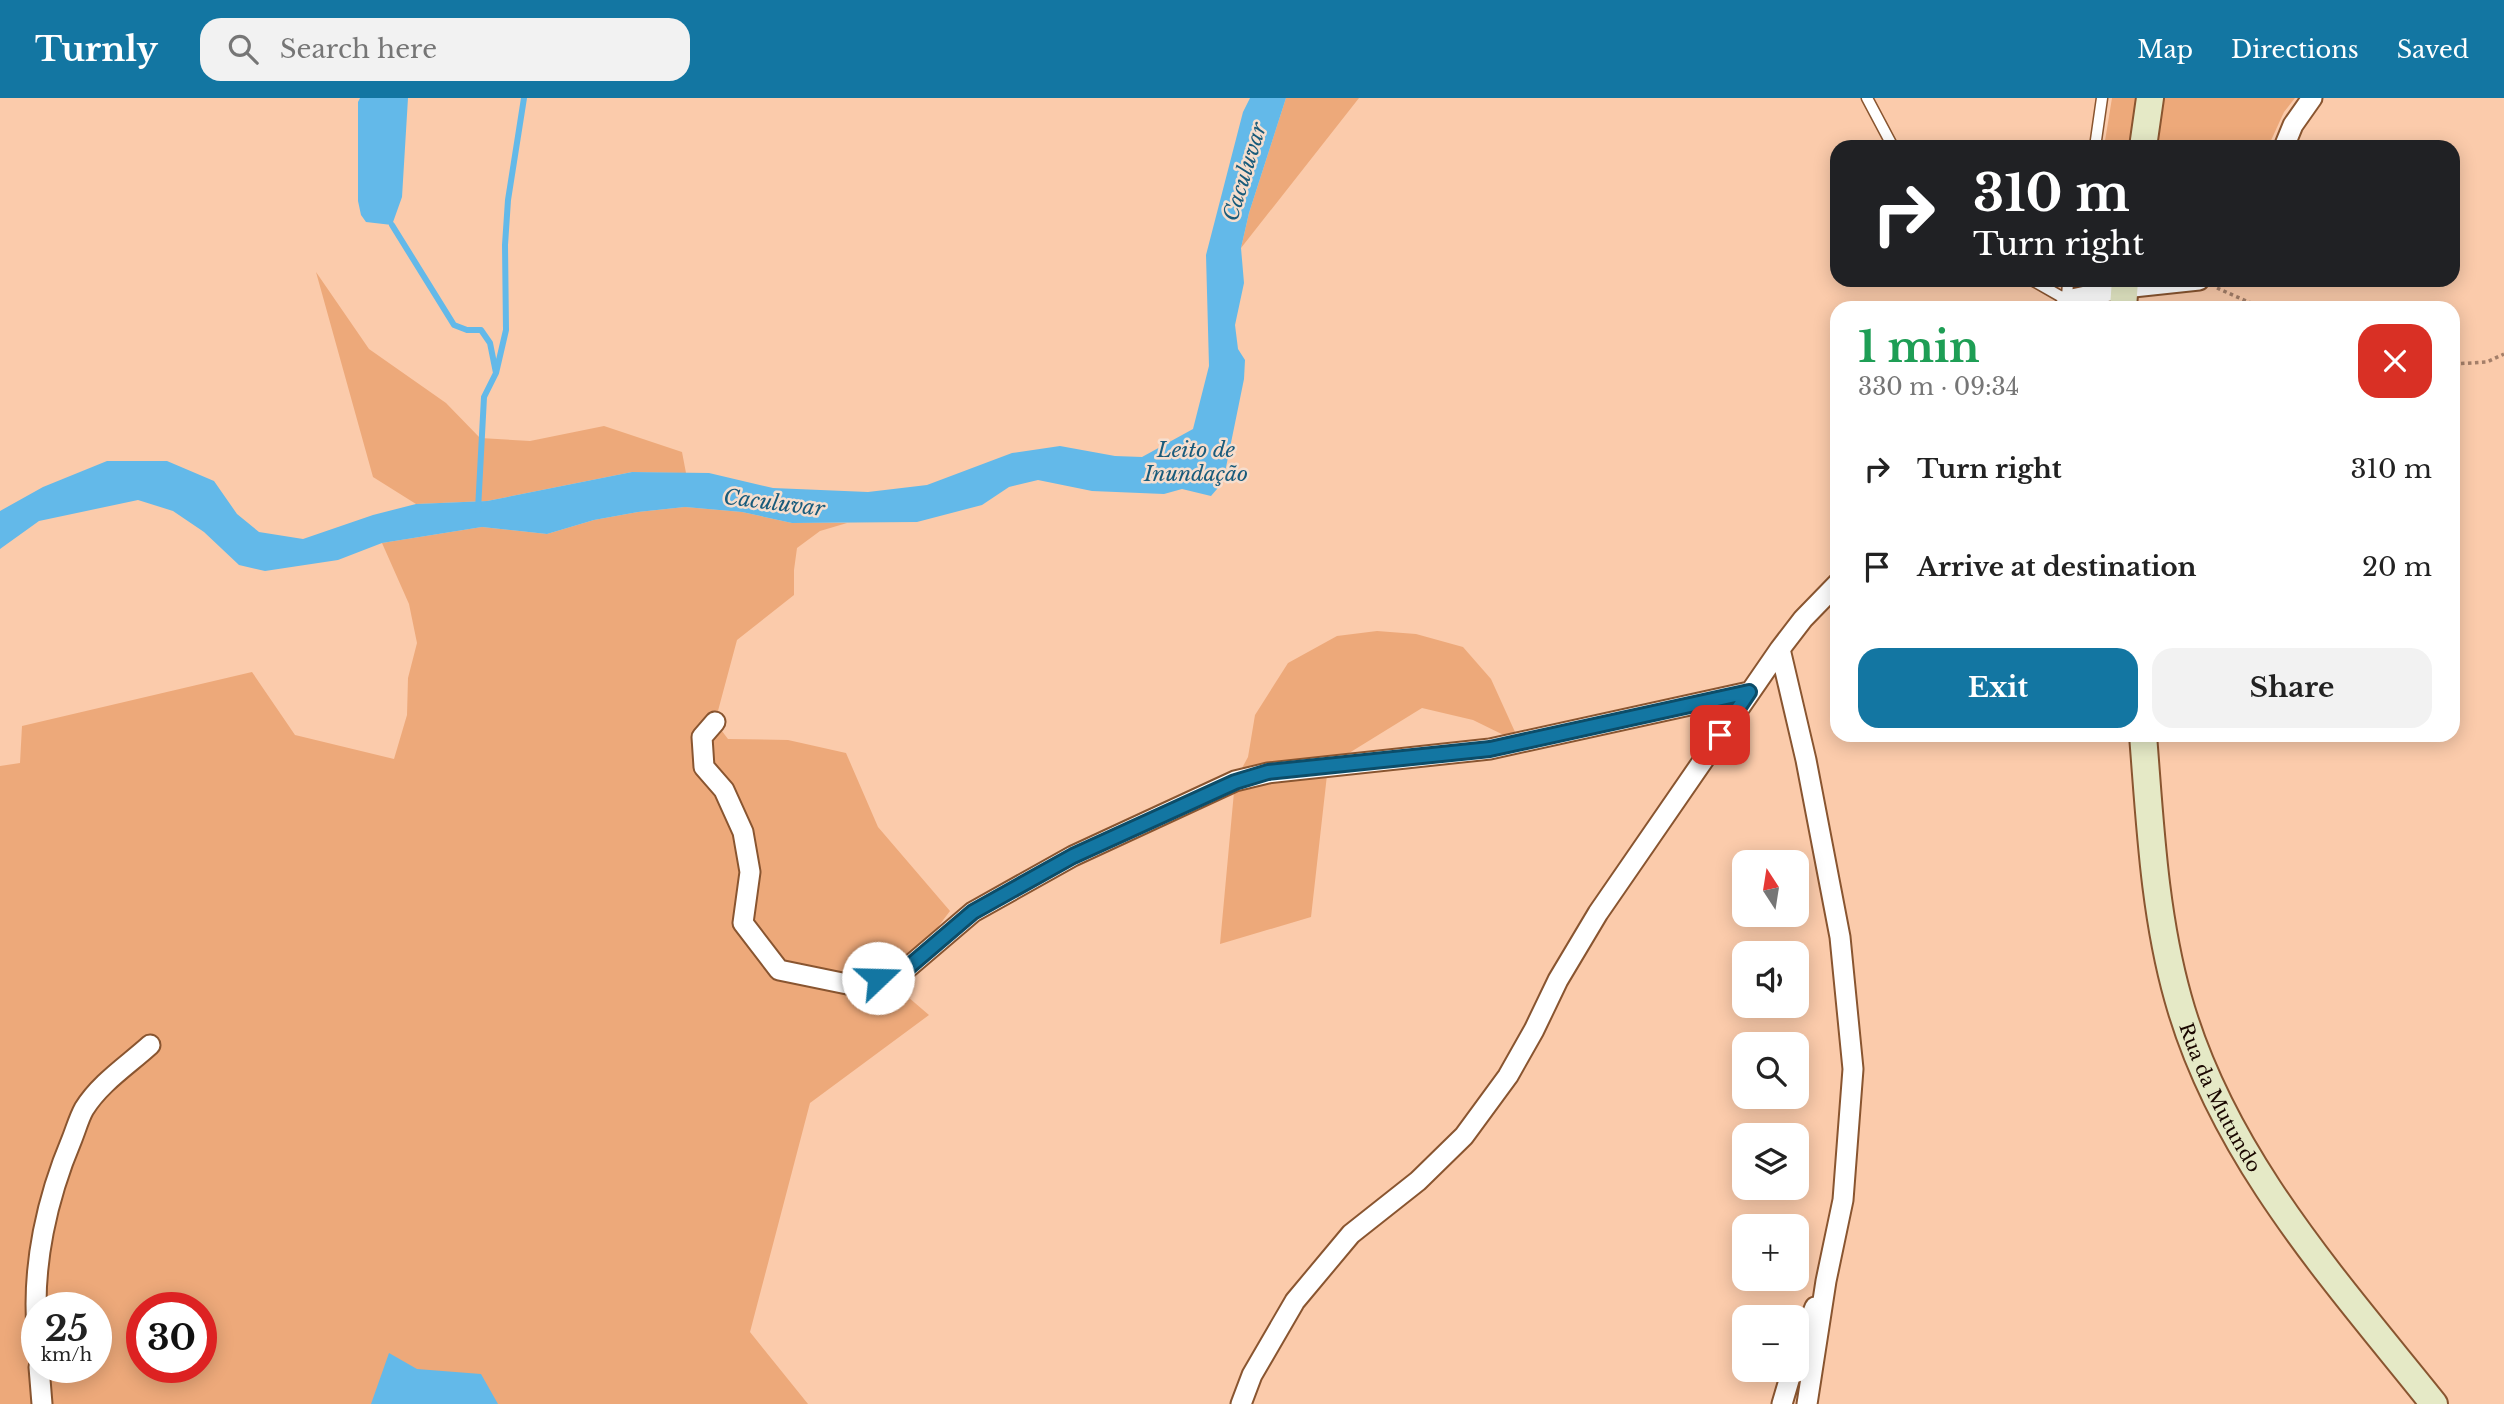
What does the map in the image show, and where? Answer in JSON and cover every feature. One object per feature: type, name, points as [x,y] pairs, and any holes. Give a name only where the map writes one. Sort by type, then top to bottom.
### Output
[{"type":"main road","points":[[2144,140],[2150,98]]},
{"type":"main road","name":"Rua da Mutundo","points":[[2144,742],[2154,866],[2165,934],[2178,998],[2200,1061],[2235,1137],[2273,1198],[2434,1404]]},
{"type":"street","points":[[2287,140],[2293,125],[2312,98]]},
{"type":"street","points":[[2067,296],[2155,287]]},
{"type":"street","points":[[1241,1404],[1252,1375],[1295,1301],[1351,1234],[1418,1181],[1464,1136],[1507,1076],[1584,936],[1749,692],[1803,619],[1830,591]]},
{"type":"street","points":[[1780,649],[1840,937],[1853,1069],[1843,1200],[1826,1281],[1807,1404]]},
{"type":"street","points":[[715,722],[702,737],[704,767],[724,790],[743,832],[750,872],[743,923],[779,970],[852,985],[905,970],[973,912],[1073,856],[1235,782],[1268,772],[1490,749],[1749,692]]},
{"type":"street","points":[[38,1292],[42,1241],[57,1174],[84,1110],[100,1089],[150,1045]]},
{"type":"street","points":[[1809,1323],[1826,1281]]},
{"type":"street","points":[[1782,1404],[1788,1382]]},
{"type":"street","points":[[40,1383],[42,1404]]},
{"type":"lane","points":[[1867,98],[1889,140]]},
{"type":"lane","points":[[2096,140],[2102,98]]},
{"type":"lane","points":[[2047,287],[2067,296]]},
{"type":"path","points":[[2215,287],[2246,301]]},
{"type":"path","points":[[2460,364],[2487,362],[2504,354]]},
{"type":"shaded area","points":[[1286,98],[1359,98],[1241,248],[1249,213]]},
{"type":"shaded area","points":[[2112,98],[2139,98],[2132,140],[2105,140]]},
{"type":"shaded area","points":[[2160,98],[2295,98],[2284,112],[2271,140],[2153,140]]},
{"type":"shaded area","points":[[316,272],[369,349],[446,403],[480,438],[530,441],[604,426],[682,452],[686,473],[632,472],[487,501],[416,504],[373,477]]},
{"type":"shaded area","points":[[685,507],[742,512],[792,523],[847,523],[820,531],[797,548],[794,595],[737,640],[715,722],[728,739],[788,740],[846,753],[878,827],[950,911],[894,985],[929,1015],[810,1103],[750,1332],[808,1404],[0,1404],[0,766],[20,763],[22,726],[252,672],[295,735],[394,759],[407,715],[408,678],[417,643],[409,604],[382,543],[482,527],[547,534],[594,520]]},
{"type":"shaded area","points":[[1377,631],[1416,634],[1463,647],[1491,679],[1520,743],[1473,720],[1422,708],[1328,766],[1311,917],[1220,944],[1235,781],[1248,757],[1255,715],[1288,663],[1337,636]]},
{"type":"water","points":[[360,98],[408,98],[402,197],[392,225],[366,222],[361,215],[358,201]]},
{"type":"water","name":"Leito de Inundação","points":[[1250,98],[1286,98],[1249,213],[1241,248],[1244,283],[1235,325],[1238,349],[1245,360],[1244,379],[1223,482],[1211,496],[1182,489],[1164,494],[1092,491],[1038,480],[1009,487],[982,505],[917,522],[792,523],[742,512],[685,507],[594,520],[547,534],[482,527],[382,543],[338,560],[265,571],[239,565],[204,532],[173,511],[138,500],[39,521],[0,549],[0,511],[43,487],[107,461],[167,461],[214,481],[237,514],[259,532],[303,539],[373,515],[416,504],[487,501],[632,472],[709,473],[773,488],[868,492],[927,485],[1012,453],[1060,446],[1115,456],[1142,457],[1193,429],[1209,366],[1206,255],[1243,112]]},
{"type":"water","points":[[389,1353],[417,1369],[481,1374],[498,1404],[371,1404]]},
{"type":"waterway","points":[[392,225],[454,325],[467,330],[481,330],[490,343],[496,373],[506,330],[505,245],[508,200],[524,98]]},
{"type":"waterway","points":[[478,510],[484,397],[496,373]]},
{"type":"route","points":[[878,978],[905,970],[973,912],[1073,856],[1235,782],[1268,772],[1490,749],[1749,692],[1720,735]]},
{"type":"water label","name":"Caculuvar","points":[[1245,172]]},
{"type":"water label","name":"Caculuvar","points":[[774,503]]}]
